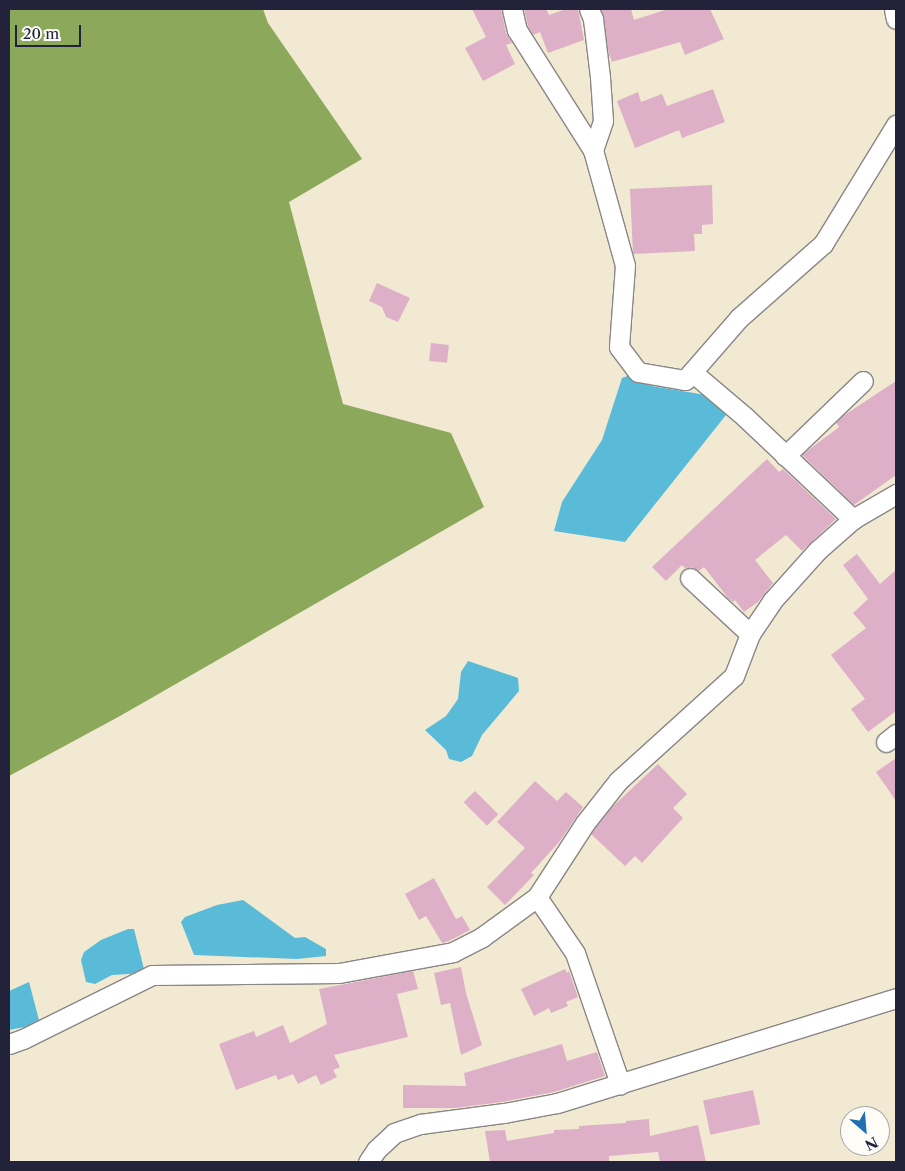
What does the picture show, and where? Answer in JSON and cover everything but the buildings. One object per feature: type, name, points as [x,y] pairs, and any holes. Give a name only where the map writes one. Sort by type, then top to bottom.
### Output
[{"type":"street","points":[[512,9],[517,30],[593,150],[625,265],[619,347],[638,372],[685,380],[739,318],[823,244],[896,125]]},
{"type":"street","points":[[589,9],[600,77],[603,121],[593,150]]},
{"type":"street","points":[[894,9],[896,19]]},
{"type":"street","points":[[692,372],[745,417],[853,518]]},
{"type":"street","points":[[785,456],[864,381]]},
{"type":"street","points":[[9,1044],[23,1039],[152,975],[340,973],[453,952],[482,937],[537,896],[585,823],[618,781],[734,676],[750,634],[772,601],[818,550],[853,518],[896,494]]},
{"type":"street","points":[[690,578],[750,634]]},
{"type":"street","points":[[537,896],[575,953],[620,1084]]},
{"type":"street","points":[[368,1162],[376,1150],[394,1133],[420,1124],[557,1104],[896,998]]},
{"type":"green space","points":[[9,9],[263,9],[268,23],[362,159],[289,202],[343,404],[451,433],[484,507],[120,716],[9,776]]},
{"type":"water","points":[[630,375],[652,386],[706,395],[726,415],[625,542],[554,531],[562,502],[602,440],[622,378]]},
{"type":"water","points":[[468,661],[518,678],[519,691],[482,735],[472,756],[461,762],[449,759],[446,750],[425,730],[446,716],[458,699],[461,672]]},
{"type":"water","points":[[243,900],[295,938],[305,937],[326,949],[326,956],[297,959],[194,955],[181,922],[185,917],[217,905]]},
{"type":"water","points":[[128,929],[134,929],[145,973],[112,975],[95,984],[86,982],[81,960],[84,952],[101,940]]},
{"type":"water","points":[[29,982],[40,1024],[9,1030],[9,991]]}]
